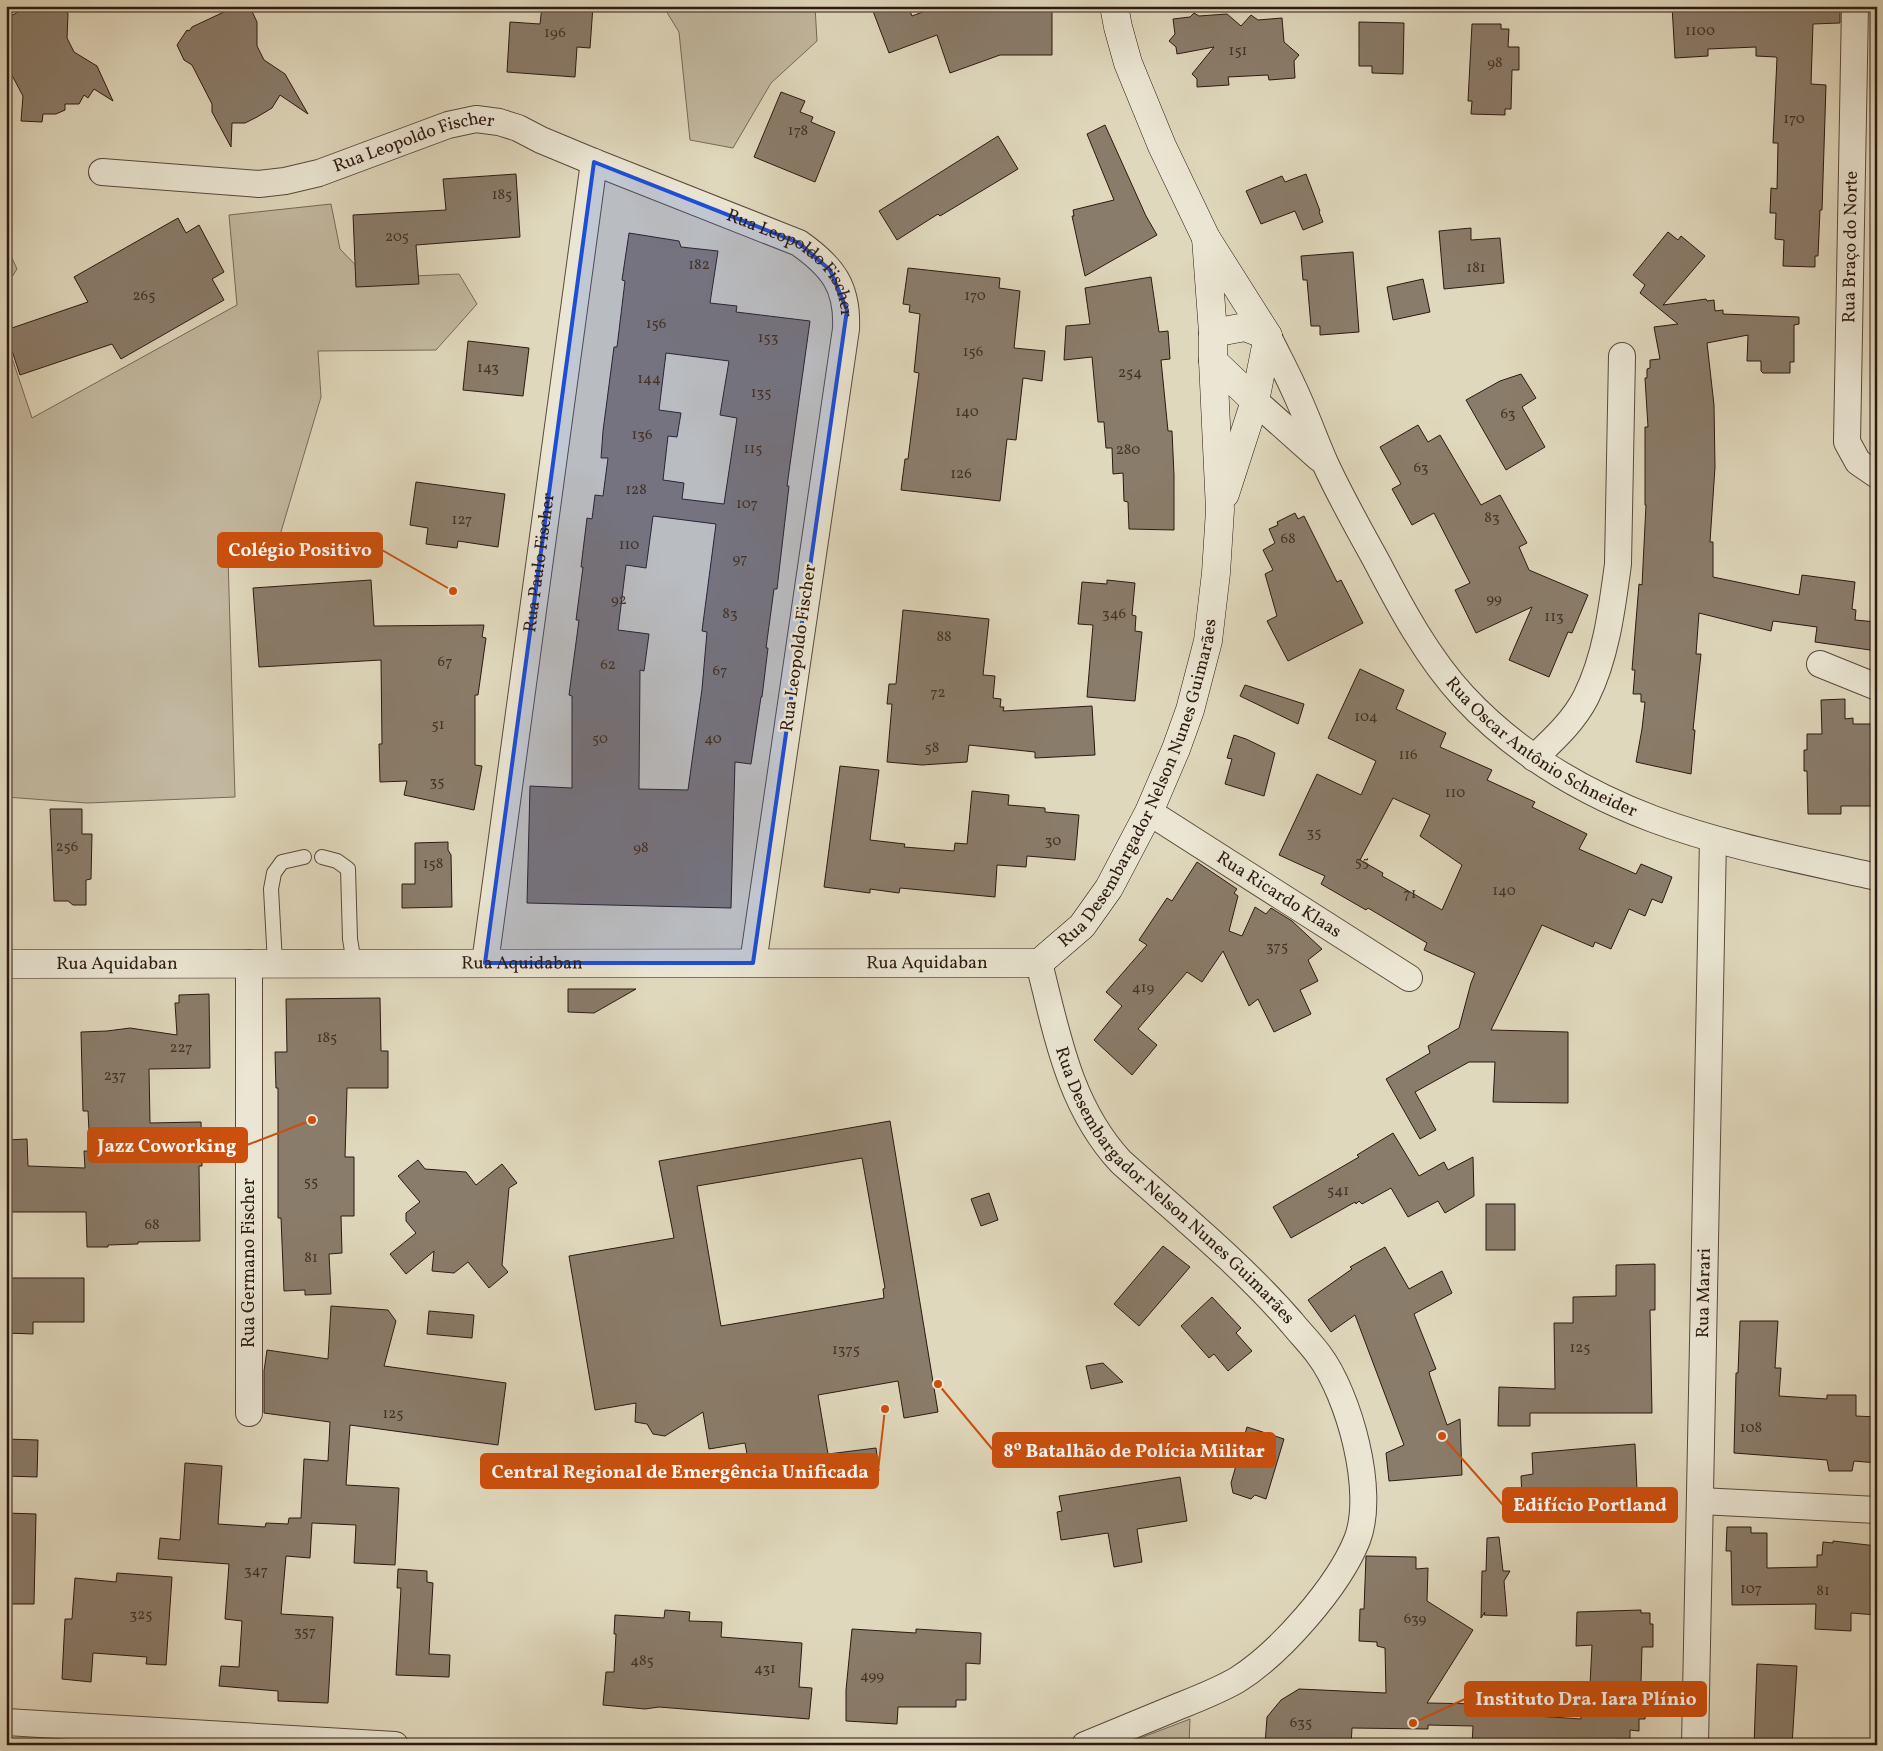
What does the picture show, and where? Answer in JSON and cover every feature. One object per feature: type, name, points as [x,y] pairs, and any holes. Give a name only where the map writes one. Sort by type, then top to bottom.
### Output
[{"type":"street","name":"Rua Desembargador Nelson Nunes Guimarães","points":[[1114,6],[1120,36],[1139,92],[1162,146],[1206,238],[1268,336],[1255,401],[1220,510]]},
{"type":"street","name":"Rua Braço do Norte","points":[[1856,6],[1847,442],[1858,462],[1877,475]]},
{"type":"street","name":"Rua Leopoldo Fischer","points":[[102,172],[259,184],[285,181],[319,173],[448,125],[476,119],[499,122],[518,128],[541,140],[594,162],[799,243],[818,257],[830,270],[842,290],[847,310],[845,339],[753,963]]},
{"type":"street","name":"Rua Paulo Fischer","points":[[485,963],[594,162]]},
{"type":"street","name":"Rua Desembargador Nelson Nunes Guimarães","points":[[1085,1745],[1222,1688],[1261,1662],[1291,1634],[1331,1586],[1345,1564],[1357,1538],[1362,1516],[1360,1459],[1350,1418],[1339,1389],[1320,1355],[1250,1277],[1121,1162],[1105,1144],[1087,1115],[1074,1088],[1063,1057],[1039,963],[1082,926],[1110,888],[1149,812],[1176,749],[1190,710],[1208,641],[1216,573],[1220,510],[1213,333],[1206,238]]},
{"type":"street","points":[[1213,333],[1245,327],[1268,336]]},
{"type":"street","name":"Rua Oscar Antônio Schneider","points":[[1268,336],[1293,387],[1325,464],[1398,603],[1429,652],[1463,696],[1499,730],[1534,758],[1581,786],[1652,819],[1713,839],[1877,877]]},
{"type":"street","points":[[1534,758],[1570,721],[1586,698],[1600,662],[1618,564],[1622,356]]},
{"type":"street","points":[[1213,361],[1255,401]]},
{"type":"street","name":"Rua Oscar Antônio Schneider","points":[[1255,401],[1325,464]]},
{"type":"street","points":[[1820,664],[1877,687]]},
{"type":"street","name":"Rua Ricardo Klaas","points":[[1149,812],[1409,978]]},
{"type":"street","name":"Rua Marari","points":[[1695,1745],[1713,839]]},
{"type":"street","name":"Rua Germano Fischer","points":[[249,1414],[262,963]]},
{"type":"street","name":"Rua Aquidaban","points":[[6,964],[1039,963]]},
{"type":"street","points":[[1700,1501],[1877,1510]]},
{"type":"street","points":[[6,1722],[395,1745]]},
{"type":"lane","points":[[262,963],[274,873],[282,862],[304,857]]},
{"type":"lane","points":[[322,858],[337,861],[348,869],[350,939],[354,963]]},
{"type":"highlighted area","points":[[594,162],[799,243],[830,270],[847,310],[753,963],[485,963]]},
{"type":"shaded area","points":[[663,6],[815,6],[817,41],[771,83],[733,148],[690,140],[679,32]]},
{"type":"shaded area","points":[[331,204],[340,249],[368,278],[459,274],[477,304],[436,350],[318,351],[321,397],[275,552],[228,557],[235,797],[87,803],[6,797],[6,340],[32,418],[237,305],[229,215]]},
{"type":"shaded area","points":[[6,245],[17,269],[6,286]]},
{"type":"shaded area","points":[[1190,1719],[1189,1745],[1122,1745]]},
{"type":"building","points":[[28,6],[64,6],[68,14],[67,38],[74,52],[97,66],[113,101],[94,89],[88,98],[84,95],[79,104],[65,104],[65,110],[56,114],[43,114],[42,122],[21,121],[23,96],[6,64],[6,19]]},
{"type":"building","points":[[542,6],[593,6],[590,48],[577,47],[575,77],[507,72],[510,22],[540,24]]},
{"type":"building","points":[[871,6],[908,6],[912,16],[939,6],[1052,6],[1052,55],[1000,55],[950,73],[937,35],[889,53]]},
{"type":"building","points":[[1672,6],[1840,6],[1840,23],[1813,24],[1811,84],[1826,85],[1822,210],[1820,210],[1818,256],[1815,256],[1815,267],[1783,266],[1784,240],[1775,239],[1776,213],[1770,213],[1771,188],[1777,189],[1778,143],[1773,143],[1777,58],[1756,56],[1756,47],[1708,49],[1708,56],[1675,58]]},
{"type":"building","points":[[226,7],[250,7],[257,22],[257,46],[264,60],[285,74],[308,114],[280,95],[272,108],[257,117],[245,123],[232,123],[231,147],[212,112],[212,104],[192,65],[184,60],[177,45],[187,30],[189,31],[192,27],[226,11]]},
{"type":"building","points":[[1194,13],[1199,16],[1227,14],[1241,26],[1251,15],[1258,20],[1282,18],[1284,42],[1299,55],[1294,61],[1295,78],[1269,80],[1268,75],[1228,77],[1229,85],[1197,87],[1197,79],[1192,74],[1214,47],[1177,54],[1176,47],[1169,41],[1175,34],[1173,19],[1190,17]]},
{"type":"building","points":[[1359,22],[1404,23],[1403,74],[1372,73],[1372,66],[1359,66]]},
{"type":"building","points":[[1472,24],[1501,24],[1501,29],[1509,29],[1508,47],[1519,47],[1519,70],[1512,70],[1511,109],[1505,109],[1505,115],[1471,114],[1472,101],[1468,101]]},
{"type":"building","points":[[781,92],[805,101],[800,112],[813,117],[811,122],[835,132],[815,182],[754,157]]},
{"type":"building","points":[[1105,125],[1146,216],[1157,235],[1085,276],[1072,216],[1074,216],[1073,210],[1114,200],[1087,134]]},
{"type":"building","points":[[998,136],[1018,169],[940,216],[938,214],[897,240],[879,211]]},
{"type":"building","points":[[516,174],[520,237],[416,245],[419,284],[356,287],[353,215],[446,210],[443,179]]},
{"type":"building","points":[[1306,174],[1323,222],[1303,230],[1295,211],[1261,224],[1246,191],[1282,176],[1285,182]]},
{"type":"building","points":[[178,218],[186,233],[199,225],[224,272],[212,279],[224,300],[121,359],[112,344],[20,375],[12,351],[6,353],[6,330],[88,302],[74,277]]},
{"type":"building","points":[[1471,228],[1471,240],[1500,238],[1504,283],[1444,289],[1439,231]]},
{"type":"building","points":[[1668,232],[1678,240],[1681,236],[1705,256],[1663,305],[1706,299],[1707,301],[1714,300],[1715,311],[1723,310],[1723,314],[1799,317],[1799,324],[1794,325],[1794,362],[1790,362],[1790,373],[1763,373],[1761,371],[1761,361],[1747,361],[1748,335],[1707,343],[1714,405],[1715,467],[1710,542],[1713,542],[1713,577],[1799,595],[1802,575],[1855,582],[1852,609],[1856,610],[1855,620],[1877,622],[1877,651],[1815,642],[1817,627],[1773,621],[1771,631],[1699,613],[1696,654],[1701,654],[1693,730],[1695,730],[1691,774],[1636,762],[1645,702],[1641,702],[1641,694],[1633,694],[1635,670],[1632,670],[1639,584],[1642,585],[1646,505],[1645,427],[1648,427],[1645,378],[1647,378],[1647,369],[1650,368],[1650,360],[1660,359],[1654,327],[1678,324],[1640,293],[1645,285],[1633,275]]},
{"type":"building","points":[[629,233],[679,241],[681,247],[718,251],[710,303],[737,306],[736,312],[810,321],[787,486],[789,486],[777,589],[774,589],[762,697],[751,764],[735,762],[731,908],[527,903],[530,786],[572,788],[572,696],[569,695],[579,620],[576,620],[583,567],[581,567],[587,518],[592,519],[595,495],[603,496],[608,458],[601,458],[603,431],[614,347],[617,347],[625,281],[622,280]],"holes":[[[666,353],[729,361],[720,415],[737,418],[724,504],[682,499],[684,483],[663,480],[668,436],[677,437],[681,413],[659,410]],[[653,516],[716,524],[702,631],[707,632],[702,689],[688,790],[639,789],[640,670],[644,671],[649,634],[618,630],[626,565],[646,568]]]},
{"type":"building","points":[[1353,252],[1359,332],[1320,335],[1320,326],[1311,326],[1307,280],[1303,280],[1301,256]]},
{"type":"building","points":[[908,268],[1000,278],[999,288],[1020,291],[1014,348],[1045,351],[1042,381],[1023,378],[1016,440],[1007,439],[1000,501],[901,490],[905,459],[908,459],[919,373],[914,372],[920,314],[909,312],[910,305],[903,304]]},
{"type":"building","points":[[1151,277],[1159,332],[1168,331],[1170,359],[1161,360],[1168,431],[1172,431],[1174,530],[1129,529],[1128,502],[1124,501],[1123,473],[1113,474],[1112,448],[1106,448],[1104,422],[1098,422],[1092,357],[1064,360],[1066,326],[1090,324],[1085,288]]},
{"type":"building","points":[[1423,279],[1430,312],[1393,320],[1387,287]]},
{"type":"building","points":[[468,341],[529,348],[523,396],[463,390]]},
{"type":"building","points":[[1521,374],[1536,398],[1522,407],[1545,447],[1506,470],[1466,400],[1500,381]]},
{"type":"building","points":[[1418,425],[1428,442],[1440,435],[1481,505],[1500,495],[1527,543],[1519,547],[1529,570],[1588,595],[1572,633],[1568,632],[1549,677],[1509,660],[1532,607],[1476,633],[1455,590],[1470,583],[1434,513],[1412,525],[1392,489],[1401,484],[1380,447]]},
{"type":"building","points":[[416,482],[505,494],[498,547],[458,541],[457,548],[426,544],[428,528],[410,525]]},
{"type":"building","points":[[1295,513],[1298,519],[1304,516],[1337,582],[1341,580],[1363,623],[1288,661],[1267,621],[1277,616],[1265,574],[1273,570],[1263,550],[1275,543],[1269,529],[1278,525],[1277,522]]},
{"type":"building","points":[[371,580],[374,626],[484,625],[482,637],[486,638],[478,695],[475,695],[475,765],[482,766],[474,810],[404,795],[407,781],[380,782],[379,744],[382,744],[381,660],[259,667],[253,588]]},
{"type":"building","points":[[1107,580],[1135,583],[1132,615],[1136,616],[1135,631],[1142,632],[1135,701],[1087,697],[1093,625],[1078,624],[1082,582],[1107,584]]},
{"type":"building","points":[[903,610],[989,619],[983,675],[995,676],[993,698],[1001,699],[1000,707],[1004,707],[1003,711],[1092,706],[1095,755],[1035,758],[1035,752],[969,745],[967,762],[922,765],[887,762],[892,704],[887,704],[889,684],[896,684]]},
{"type":"building","points":[[1360,669],[1404,690],[1396,709],[1446,733],[1440,747],[1492,770],[1487,780],[1535,802],[1532,807],[1587,834],[1579,849],[1636,874],[1641,864],[1672,877],[1662,903],[1652,899],[1645,916],[1629,909],[1611,949],[1595,942],[1593,947],[1542,925],[1491,1030],[1568,1032],[1568,1103],[1493,1102],[1495,1062],[1469,1062],[1415,1092],[1436,1130],[1420,1139],[1386,1079],[1430,1053],[1428,1046],[1459,1028],[1475,973],[1424,950],[1427,943],[1368,908],[1366,910],[1321,884],[1325,876],[1279,855],[1317,774],[1361,795],[1376,761],[1328,738]],"holes":[[[1393,798],[1430,815],[1420,836],[1462,865],[1442,910],[1382,876],[1383,873],[1360,860]]]},
{"type":"building","points":[[1245,685],[1304,704],[1298,724],[1240,696]]},
{"type":"building","points":[[1845,699],[1845,719],[1853,718],[1853,724],[1877,724],[1877,806],[1841,806],[1841,814],[1808,814],[1807,771],[1804,771],[1804,750],[1807,750],[1807,734],[1822,734],[1821,700]]},
{"type":"building","points":[[1234,735],[1275,753],[1264,796],[1225,784],[1232,759],[1227,758]]},
{"type":"building","points":[[840,766],[879,770],[870,840],[905,844],[904,847],[954,851],[955,843],[967,844],[972,791],[1009,795],[1008,805],[1045,808],[1045,812],[1079,815],[1075,860],[1027,856],[1026,867],[997,865],[995,897],[900,888],[899,893],[870,889],[870,893],[824,887]]},
{"type":"building","points":[[50,809],[82,809],[82,834],[92,834],[91,879],[86,880],[86,905],[73,905],[68,901],[54,901]]},
{"type":"building","points":[[448,842],[448,850],[451,855],[452,907],[402,908],[402,884],[415,884],[415,843]]},
{"type":"building","points":[[1197,862],[1237,889],[1234,893],[1238,896],[1229,931],[1242,936],[1255,907],[1266,914],[1271,908],[1292,921],[1322,949],[1308,960],[1318,981],[1300,990],[1311,1014],[1274,1032],[1258,999],[1249,1006],[1223,951],[1202,982],[1187,972],[1138,1029],[1157,1045],[1132,1075],[1094,1040],[1122,1006],[1106,992],[1147,945],[1139,940],[1167,898],[1172,901]]},
{"type":"building","points":[[568,989],[636,989],[594,1013],[568,1012]]},
{"type":"building","points":[[209,994],[210,1068],[149,1069],[150,1123],[201,1122],[202,1166],[199,1166],[200,1241],[138,1242],[138,1244],[108,1245],[108,1247],[87,1247],[86,1212],[6,1212],[6,1140],[27,1139],[28,1166],[85,1168],[84,1151],[90,1151],[88,1111],[83,1111],[81,1032],[130,1028],[177,1035],[175,1003],[179,1003],[179,995]]},
{"type":"building","points":[[380,998],[381,1051],[388,1051],[388,1088],[347,1088],[345,1157],[354,1157],[354,1216],[341,1216],[342,1253],[329,1254],[331,1294],[305,1295],[305,1290],[284,1291],[281,1218],[278,1218],[278,1088],[276,1088],[275,1052],[287,1052],[286,999]]},
{"type":"building","points":[[890,1121],[938,1412],[904,1418],[898,1381],[818,1395],[828,1454],[876,1448],[879,1471],[829,1476],[830,1481],[782,1488],[781,1478],[752,1482],[745,1443],[709,1449],[703,1412],[665,1436],[653,1434],[647,1424],[635,1422],[636,1403],[595,1410],[569,1256],[674,1238],[659,1161]],"holes":[[[862,1158],[885,1288],[883,1289],[884,1298],[721,1326],[697,1186]]]},
{"type":"building","points":[[1393,1133],[1419,1176],[1444,1162],[1448,1170],[1473,1157],[1474,1196],[1445,1213],[1438,1201],[1408,1217],[1391,1188],[1362,1204],[1359,1201],[1356,1204],[1355,1202],[1291,1238],[1273,1207],[1359,1157],[1357,1155]]},
{"type":"building","points":[[418,1160],[425,1169],[466,1172],[476,1185],[502,1164],[517,1183],[509,1188],[502,1265],[508,1272],[489,1288],[468,1262],[454,1273],[432,1271],[434,1251],[406,1274],[390,1254],[416,1233],[406,1221],[406,1213],[420,1202],[398,1176]]},
{"type":"building","points":[[989,1193],[998,1220],[981,1226],[971,1199]]},
{"type":"building","points":[[1486,1204],[1515,1204],[1515,1250],[1486,1250]]},
{"type":"building","points":[[1163,1246],[1190,1267],[1139,1326],[1114,1304]]},
{"type":"building","points":[[1385,1247],[1409,1289],[1442,1271],[1452,1293],[1414,1314],[1436,1369],[1429,1372],[1447,1425],[1460,1419],[1462,1475],[1389,1481],[1386,1453],[1404,1445],[1355,1315],[1331,1332],[1308,1300],[1352,1269],[1350,1267]]},
{"type":"building","points":[[1655,1264],[1655,1310],[1650,1310],[1652,1413],[1530,1413],[1530,1426],[1498,1426],[1499,1387],[1555,1389],[1554,1323],[1573,1323],[1573,1297],[1616,1296],[1616,1265]]},
{"type":"building","points":[[6,1278],[84,1278],[84,1322],[33,1322],[33,1334],[6,1333]]},
{"type":"building","points":[[1212,1297],[1241,1328],[1236,1333],[1252,1351],[1228,1371],[1214,1354],[1209,1358],[1181,1326]]},
{"type":"building","points":[[331,1306],[388,1310],[396,1321],[384,1366],[506,1383],[498,1445],[350,1425],[346,1485],[399,1488],[395,1565],[354,1563],[356,1525],[312,1523],[310,1558],[286,1556],[281,1614],[333,1617],[328,1703],[278,1701],[278,1691],[219,1686],[221,1666],[239,1667],[242,1621],[225,1619],[229,1564],[158,1559],[160,1538],[180,1540],[185,1463],[222,1466],[218,1524],[265,1527],[266,1523],[288,1524],[289,1518],[301,1518],[304,1459],[328,1461],[330,1422],[264,1413],[264,1371],[267,1350],[328,1359]]},
{"type":"building","points":[[429,1311],[474,1315],[472,1338],[427,1334]]},
{"type":"building","points":[[1740,1321],[1778,1321],[1775,1368],[1781,1368],[1779,1396],[1827,1399],[1827,1395],[1856,1395],[1856,1416],[1877,1417],[1877,1463],[1854,1461],[1852,1471],[1829,1471],[1827,1460],[1734,1453],[1736,1373],[1738,1373]]},
{"type":"building","points":[[1103,1363],[1123,1382],[1091,1389],[1086,1366]]},
{"type":"building","points":[[1247,1427],[1284,1439],[1266,1499],[1255,1495],[1251,1499],[1233,1493],[1231,1483]]},
{"type":"building","points":[[6,1439],[38,1440],[37,1477],[6,1476]]},
{"type":"building","points":[[1635,1444],[1638,1513],[1571,1515],[1570,1498],[1522,1499],[1521,1476],[1533,1474],[1532,1453]]},
{"type":"building","points":[[1180,1477],[1187,1521],[1137,1529],[1142,1562],[1114,1567],[1108,1533],[1061,1540],[1057,1512],[1062,1511],[1059,1496]]},
{"type":"building","points":[[6,1513],[36,1514],[34,1604],[6,1604]]},
{"type":"building","points":[[1727,1527],[1751,1527],[1751,1533],[1767,1533],[1767,1568],[1817,1567],[1817,1555],[1822,1555],[1823,1542],[1833,1543],[1833,1541],[1877,1546],[1877,1615],[1851,1613],[1851,1631],[1815,1629],[1816,1604],[1732,1605],[1731,1551],[1726,1551]]},
{"type":"building","points":[[1499,1537],[1503,1571],[1510,1571],[1504,1581],[1507,1616],[1484,1615],[1485,1612],[1481,1618],[1482,1571],[1486,1571],[1487,1538]]},
{"type":"building","points":[[1366,1556],[1416,1557],[1416,1569],[1428,1568],[1427,1601],[1473,1630],[1427,1703],[1482,1704],[1482,1691],[1513,1693],[1512,1695],[1538,1697],[1537,1716],[1581,1719],[1581,1704],[1589,1705],[1592,1645],[1576,1646],[1577,1612],[1641,1610],[1641,1613],[1650,1613],[1650,1624],[1653,1624],[1653,1647],[1642,1647],[1641,1682],[1647,1683],[1645,1719],[1639,1719],[1639,1731],[1630,1730],[1630,1739],[1616,1739],[1616,1745],[1472,1745],[1473,1726],[1428,1725],[1428,1729],[1352,1728],[1351,1745],[1265,1745],[1267,1717],[1281,1700],[1299,1689],[1386,1693],[1385,1648],[1377,1646],[1377,1642],[1359,1641],[1360,1609],[1364,1609]]},
{"type":"building","points":[[398,1569],[427,1571],[427,1582],[433,1583],[429,1654],[450,1655],[449,1677],[396,1675],[401,1588],[397,1588]]},
{"type":"building","points":[[117,1573],[172,1577],[166,1665],[146,1664],[147,1657],[93,1653],[91,1682],[62,1679],[65,1619],[72,1619],[75,1578],[116,1582]]},
{"type":"building","points":[[665,1610],[690,1612],[689,1621],[722,1622],[721,1637],[802,1643],[799,1687],[812,1688],[809,1719],[659,1707],[645,1709],[603,1705],[606,1672],[614,1672],[615,1615],[664,1618]]},
{"type":"building","points":[[852,1629],[916,1633],[916,1629],[981,1633],[980,1664],[966,1663],[966,1700],[956,1700],[956,1707],[898,1707],[897,1724],[846,1721],[846,1690]]},
{"type":"building","points":[[1757,1664],[1797,1666],[1792,1745],[1754,1745]]},
{"type":"place","name":"Colégio Positivo","points":[[453,591]]},
{"type":"place","name":"Jazz Coworking","points":[[312,1120]]},
{"type":"place","name":"8º Batalhão de Polícia Militar","points":[[938,1384]]},
{"type":"place","name":"Central Regional de Emergência Unificada","points":[[885,1409]]},
{"type":"place","name":"Edifício Portland","points":[[1442,1436]]},
{"type":"place","name":"Instituto Dra. Iara Plínio","points":[[1413,1723]]}]
